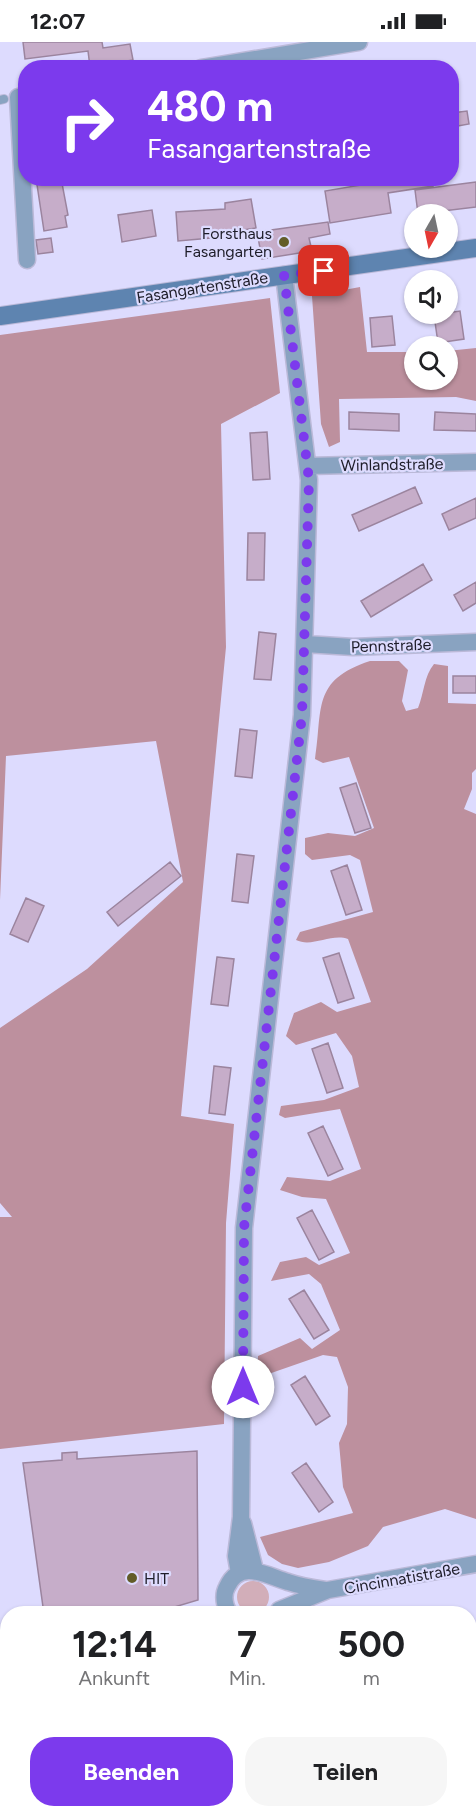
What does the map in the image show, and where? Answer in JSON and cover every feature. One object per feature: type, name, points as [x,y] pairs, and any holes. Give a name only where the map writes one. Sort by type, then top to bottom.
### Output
[{"type":"street","points":[[274,60],[359,42]]},
{"type":"street","points":[[12,98],[18,163]]},
{"type":"street","points":[[20,186],[27,260]]},
{"type":"street","name":"Fasangartenstraße","points":[[0,316],[476,248]]},
{"type":"street","points":[[225,1606],[225,1592],[232,1578],[247,1571],[236,1556],[241,1517],[244,1228],[302,715],[308,466],[284,275]]},
{"type":"street","name":"Winlandstraße","points":[[308,466],[476,462]]},
{"type":"street","name":"Pennstraße","points":[[305,644],[353,647],[476,642]]},
{"type":"street","name":"Cincinnatistraße","points":[[292,1606],[328,1590],[476,1564]]},
{"type":"street","name":"Cincinnatistraße","points":[[247,1571],[299,1586],[328,1590]]},
{"type":"street","name":"Cincinnatistraße","points":[[273,1578],[282,1595],[279,1606]]},
{"type":"shaded area","points":[[360,287],[367,352],[404,352],[404,390],[458,390],[458,350],[476,348],[476,401],[456,397],[339,399],[340,442],[329,447],[321,424],[312,296]]},
{"type":"shaded area","points":[[270,298],[280,393],[221,424],[226,647],[181,1116],[234,1124],[226,1223],[224,1424],[0,1449],[0,1217],[12,1217],[0,1203],[0,1028],[87,969],[183,882],[156,741],[6,756],[0,900],[0,335]]},
{"type":"shaded area","points":[[370,661],[399,661],[408,670],[402,701],[406,711],[418,708],[426,679],[434,664],[448,666],[448,703],[476,704],[476,769],[472,773],[472,789],[464,809],[476,814],[476,1519],[445,1509],[383,1527],[368,1546],[329,1562],[298,1568],[282,1564],[268,1555],[260,1537],[353,1513],[343,1487],[339,1443],[347,1424],[348,1387],[337,1357],[323,1355],[257,1378],[258,1356],[300,1338],[312,1349],[340,1330],[321,1284],[309,1274],[271,1281],[280,1262],[306,1257],[319,1265],[350,1253],[326,1199],[302,1197],[280,1190],[287,1177],[330,1181],[361,1169],[340,1109],[285,1118],[279,1115],[281,1106],[324,1100],[359,1087],[352,1056],[336,1033],[296,1045],[286,1036],[294,1013],[321,1002],[337,1012],[371,1002],[348,939],[335,938],[308,942],[296,940],[300,932],[373,912],[360,860],[350,855],[312,860],[305,854],[305,838],[328,833],[355,836],[374,828],[349,757],[323,763],[315,759],[320,711],[329,687],[338,677]]},
{"type":"shaded area","points":[[253,1581],[264,1586],[269,1597],[265,1606],[241,1606],[237,1597],[242,1586]]},
{"type":"building","points":[[23,42],[102,42],[103,48],[130,44],[133,60],[89,60],[88,51],[25,59]]},
{"type":"building","points":[[467,111],[469,124],[459,126],[459,112]]},
{"type":"building","points":[[476,182],[476,207],[458,209],[458,204],[417,204],[415,190]]},
{"type":"building","points":[[37,186],[63,186],[68,215],[65,216],[67,227],[44,231]]},
{"type":"building","points":[[355,186],[433,186],[388,193],[391,213],[330,223],[325,191]]},
{"type":"building","points":[[251,199],[256,228],[211,235],[211,238],[178,241],[176,212],[225,209],[225,203]]},
{"type":"building","points":[[152,210],[156,236],[122,242],[118,215]]},
{"type":"building","name":"Forsthaus Fasangarten","points":[[328,222],[330,234],[309,238],[312,251],[262,259],[257,232]]},
{"type":"building","points":[[51,238],[53,252],[38,254],[36,240]]},
{"type":"building","points":[[458,311],[460,311],[464,339],[458,340],[458,336],[437,336],[435,324],[458,324]]},
{"type":"building","points":[[392,316],[395,345],[372,347],[370,318]]},
{"type":"building","points":[[349,412],[399,414],[399,431],[349,429]]},
{"type":"building","points":[[435,412],[476,414],[476,431],[434,430]]},
{"type":"building","points":[[267,432],[270,479],[253,480],[250,433]]},
{"type":"building","points":[[415,487],[422,503],[359,531],[352,515]]},
{"type":"building","points":[[476,498],[476,518],[449,530],[442,514]]},
{"type":"building","points":[[248,533],[265,533],[264,580],[247,580]]},
{"type":"building","points":[[423,564],[432,580],[371,617],[361,601]]},
{"type":"building","points":[[476,582],[476,603],[463,611],[454,595]]},
{"type":"building","points":[[259,632],[276,634],[271,680],[254,679]]},
{"type":"building","points":[[453,676],[476,676],[476,693],[453,693]]},
{"type":"building","points":[[240,729],[257,731],[252,778],[235,776]]},
{"type":"building","points":[[356,783],[371,828],[355,833],[340,788]]},
{"type":"building","points":[[237,854],[254,856],[248,903],[232,901]]},
{"type":"building","points":[[170,862],[181,876],[118,926],[107,912]]},
{"type":"building","points":[[347,865],[362,910],[346,915],[331,871]]},
{"type":"building","points":[[26,898],[44,906],[28,942],[10,934]]},
{"type":"building","points":[[339,953],[354,998],[338,1003],[323,958]]},
{"type":"building","points":[[217,957],[234,959],[228,1006],[211,1004]]},
{"type":"building","points":[[328,1043],[343,1088],[327,1093],[312,1049]]},
{"type":"building","points":[[214,1066],[231,1068],[225,1115],[209,1113]]},
{"type":"building","points":[[323,1126],[343,1169],[328,1176],[308,1133]]},
{"type":"building","points":[[312,1210],[334,1252],[319,1260],[297,1218]]},
{"type":"building","points":[[304,1290],[329,1330],[314,1339],[289,1299]]},
{"type":"building","points":[[305,1376],[330,1416],[316,1425],[291,1385]]},
{"type":"building","points":[[197,1451],[198,1600],[178,1606],[43,1606],[23,1463],[62,1460],[62,1453],[77,1452],[77,1459]]},
{"type":"building","points":[[306,1463],[333,1502],[319,1512],[292,1473]]},
{"type":"place","name":"Forsthaus Fasangarten","points":[[284,242]]},
{"type":"place","name":"HIT","points":[[132,1578]]},
{"type":"route","points":[[243,1387],[244,1228],[302,715],[306,631],[309,480],[284,275],[324,271]]}]
